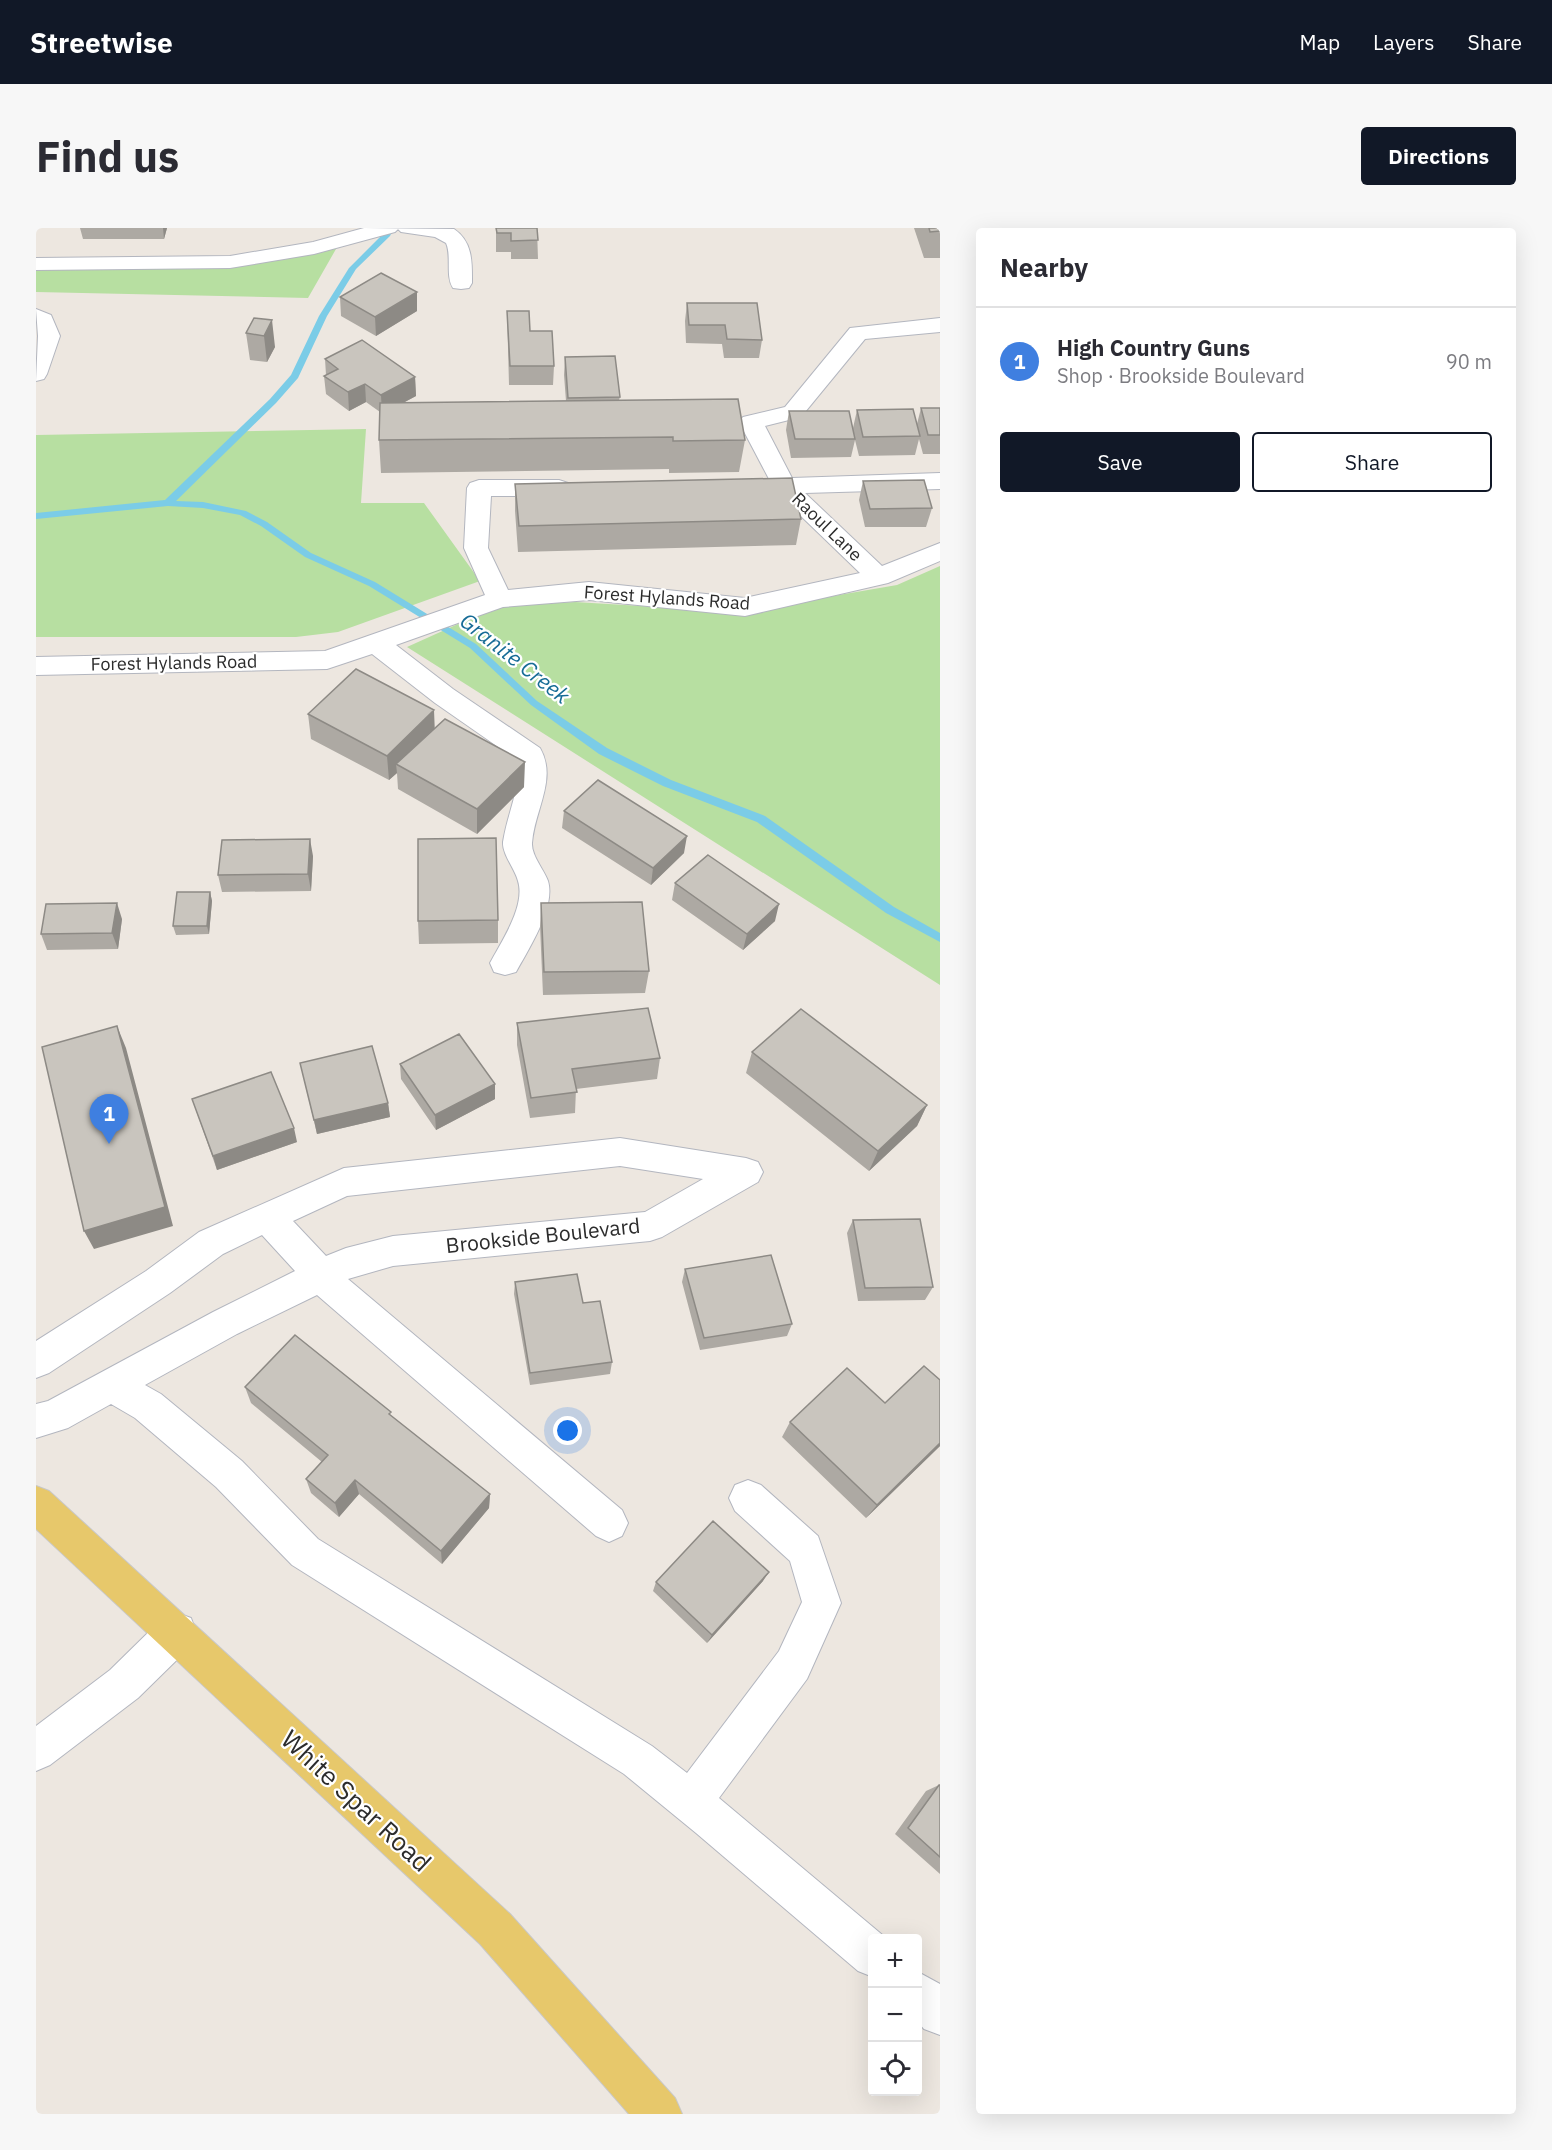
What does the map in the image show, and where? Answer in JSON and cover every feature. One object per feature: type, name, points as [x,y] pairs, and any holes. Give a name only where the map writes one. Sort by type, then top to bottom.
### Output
[{"type":"main road","name":"White Spar Road","points":[[38,1510],[177,1632],[495,1929],[659,2114]]},
{"type":"street","points":[[36,264],[112,265],[250,260],[314,248],[388,228]]},
{"type":"street","points":[[408,228],[440,230],[456,238],[462,254],[460,283]]},
{"type":"street","points":[[36,316],[43,320],[49,336],[36,374]]},
{"type":"street","name":"Raoul Lane","points":[[879,577],[785,487],[751,422],[794,412],[858,333],[940,325]]},
{"type":"street","points":[[726,487],[940,481]]},
{"type":"street","points":[[500,599],[477,548],[479,488],[585,488]]},
{"type":"street","name":"Forest Hylands Road","points":[[36,666],[327,660],[500,599],[589,591],[745,607],[879,577],[940,551]]},
{"type":"street","points":[[375,642],[444,696],[530,754],[532,781],[517,845],[534,883],[534,898],[523,932],[506,963]]},
{"type":"street","name":"Brookside Boulevard","points":[[36,1361],[158,1281],[211,1243],[344,1182],[620,1152],[746,1172],[650,1226],[393,1251],[346,1263],[225,1323],[55,1416],[36,1421]]},
{"type":"street","points":[[267,1217],[334,1289],[609,1523]]},
{"type":"street","points":[[110,1385],[148,1406],[229,1473],[305,1552],[638,1760],[868,1952]]},
{"type":"street","points":[[691,1803],[793,1665],[822,1603],[805,1549],[748,1498]]},
{"type":"street","points":[[36,1751],[124,1684],[177,1632]]},
{"type":"street","points":[[922,1997],[940,2013]]},
{"type":"green space","points":[[340,242],[308,298],[36,292],[36,267],[173,268]]},
{"type":"green space","points":[[366,429],[361,503],[424,503],[480,581],[338,632],[296,637],[36,637],[36,435]]},
{"type":"green space","points":[[940,566],[940,985],[407,647],[498,606],[575,602],[741,612],[897,585]]},
{"type":"building","points":[[496,228],[537,228],[538,240],[511,241],[511,233],[497,233]]},
{"type":"building","points":[[929,228],[940,228],[940,231],[930,232]]},
{"type":"building","points":[[381,273],[417,292],[375,317],[340,297]]},
{"type":"building","points":[[687,303],[757,303],[762,340],[727,339],[725,325],[689,325]]},
{"type":"building","points":[[507,311],[529,311],[530,331],[552,331],[554,366],[510,366]]},
{"type":"building","points":[[254,318],[272,320],[264,336],[246,333]]},
{"type":"building","points":[[362,340],[415,377],[381,395],[365,384],[348,392],[324,376],[338,369],[325,359]]},
{"type":"building","points":[[615,356],[620,397],[568,398],[565,357]]},
{"type":"building","points":[[738,399],[745,440],[673,441],[673,437],[379,440],[380,403]]},
{"type":"building","points":[[921,408],[940,408],[940,435],[928,435]]},
{"type":"building","points":[[913,409],[920,436],[863,437],[857,410]]},
{"type":"building","points":[[789,411],[849,411],[855,439],[795,439]]},
{"type":"building","points":[[792,478],[801,519],[519,526],[515,484]]},
{"type":"building","points":[[924,480],[932,508],[870,509],[863,481]]},
{"type":"building","points":[[356,669],[434,710],[387,756],[308,714]]},
{"type":"building","points":[[445,719],[525,762],[477,809],[396,764]]},
{"type":"building","points":[[598,780],[687,836],[653,868],[564,811]]},
{"type":"building","points":[[496,838],[498,920],[418,921],[418,839]]},
{"type":"building","points":[[310,839],[308,874],[218,875],[222,840]]},
{"type":"building","points":[[708,855],[779,904],[747,934],[675,883]]},
{"type":"building","points":[[177,892],[210,892],[207,926],[173,926]]},
{"type":"building","points":[[642,902],[649,971],[544,972],[541,903]]},
{"type":"building","points":[[117,903],[112,933],[41,934],[46,904]]},
{"type":"building","points":[[648,1008],[660,1058],[572,1069],[577,1092],[531,1098],[517,1023]]},
{"type":"building","points":[[801,1009],[927,1105],[878,1151],[752,1052]]},
{"type":"building","points":[[117,1026],[165,1207],[84,1231],[42,1047]]},
{"type":"building","points":[[459,1034],[495,1084],[435,1115],[400,1064]]},
{"type":"building","points":[[372,1046],[388,1103],[314,1120],[300,1063]]},
{"type":"building","points":[[271,1072],[294,1128],[213,1156],[192,1099]]},
{"type":"building","points":[[920,1219],[933,1287],[865,1288],[853,1220]]},
{"type":"building","points":[[771,1255],[792,1324],[704,1338],[685,1269]]},
{"type":"building","points":[[577,1274],[583,1303],[600,1301],[612,1362],[530,1373],[515,1282]]},
{"type":"building","points":[[295,1335],[391,1412],[389,1414],[490,1494],[441,1551],[355,1480],[335,1503],[306,1479],[328,1455],[245,1387]]},
{"type":"building","points":[[924,1366],[940,1380],[940,1443],[877,1505],[790,1422],[847,1368],[885,1403]]},
{"type":"building","points":[[713,1521],[769,1572],[712,1635],[656,1582]]},
{"type":"building","points":[[940,1785],[940,1857],[908,1828]]},
{"type":"waterway","points":[[168,503],[273,401],[295,376],[323,316],[353,268],[387,234],[390,228]]},
{"type":"waterway","name":"Granite Creek","points":[[36,516],[168,503]]},
{"type":"waterway","name":"Granite Creek","points":[[168,503],[203,505],[243,513],[264,524],[308,555],[372,584],[473,646],[534,703],[603,751],[667,783],[761,819],[890,910],[940,938]]},
{"type":"place","name":"High Country Guns","points":[[109,1144]]}]
